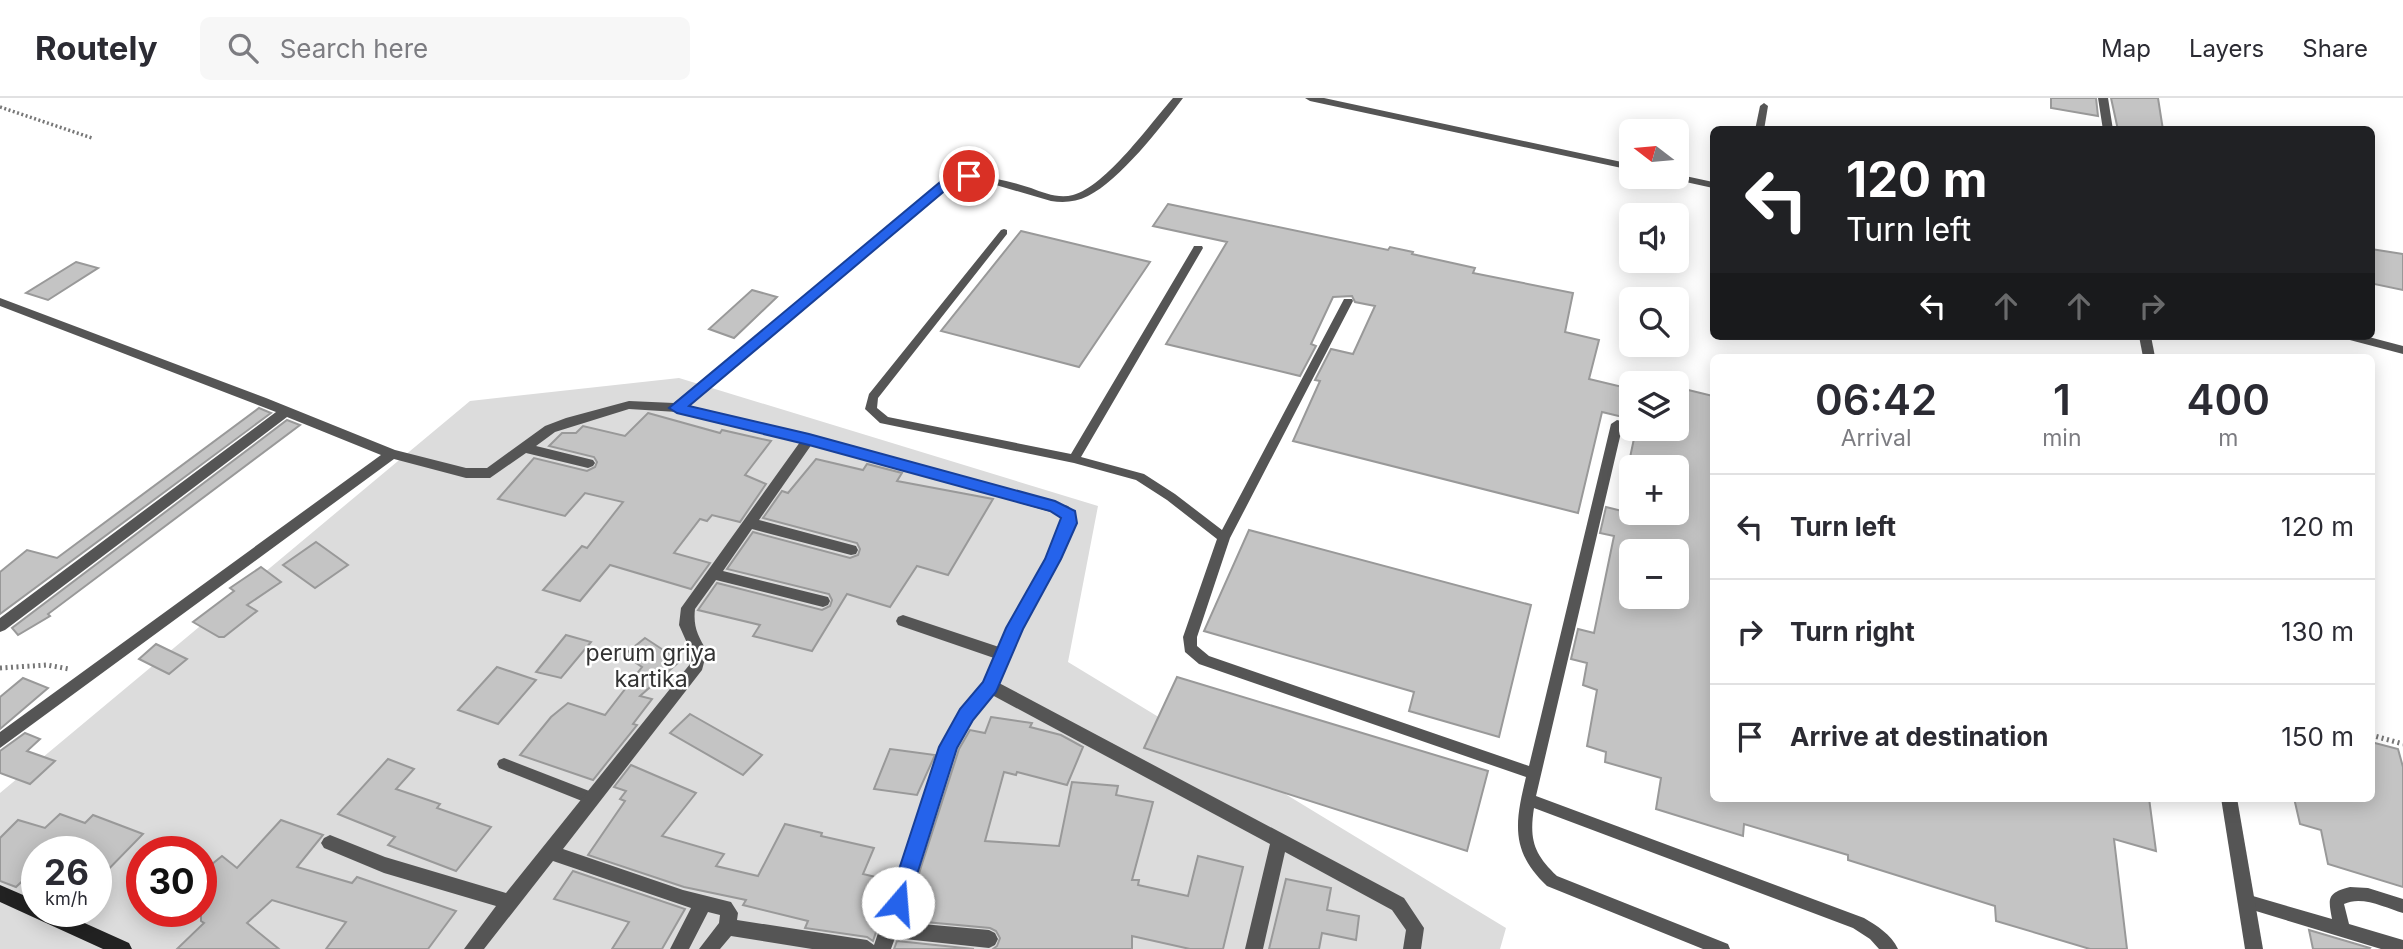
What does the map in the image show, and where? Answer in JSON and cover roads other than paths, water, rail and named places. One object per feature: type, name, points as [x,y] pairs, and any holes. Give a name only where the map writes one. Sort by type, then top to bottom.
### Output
[{"type":"main road","points":[[0,893],[21,903]]},
{"type":"main road","points":[[74,927],[123,949]]},
{"type":"street","points":[[677,408],[950,181],[969,176],[989,179],[1056,200],[1077,198],[1098,186],[1178,98]]},
{"type":"street","points":[[1310,98],[1619,164]]},
{"type":"street","points":[[2103,98],[2107,126]]},
{"type":"street","points":[[1689,180],[1710,184]]},
{"type":"street","points":[[0,302],[392,454],[483,474],[497,469],[550,429],[629,405],[677,408],[809,439],[1055,507],[1069,515],[1069,523],[1053,559],[1015,628],[990,686],[966,715],[949,747],[882,949]]},
{"type":"street","points":[[2364,340],[2403,351]]},
{"type":"street","points":[[0,626],[286,411]]},
{"type":"street","points":[[473,949],[697,666],[699,650],[685,621],[688,608],[809,439]]},
{"type":"street","points":[[524,448],[588,463]]},
{"type":"street","points":[[0,741],[392,454]]},
{"type":"street","points":[[751,523],[850,550]]},
{"type":"street","points":[[713,574],[823,601]]},
{"type":"street","points":[[902,621],[1004,655]]},
{"type":"street","points":[[990,686],[1398,904],[1415,928],[1412,949]]},
{"type":"street","points":[[2230,802],[2254,949]]},
{"type":"street","points":[[1254,949],[1279,842]]},
{"type":"street","points":[[330,843],[384,865],[509,902]]},
{"type":"street","points":[[549,852],[725,908],[729,913],[727,927],[708,949]]},
{"type":"street","points":[[679,949],[703,903]]},
{"type":"street","points":[[727,927],[867,949]]},
{"type":"street","points":[[889,929],[989,939]]},
{"type":"lane","points":[[1760,126],[1764,106]]},
{"type":"lane","points":[[1004,232],[873,397],[871,409],[884,420],[1074,459],[1140,477],[1224,538]]},
{"type":"lane","points":[[1074,459],[1198,248]]},
{"type":"lane","points":[[1348,302],[1224,538],[1190,637],[1190,648],[1196,656],[1534,774]]},
{"type":"lane","points":[[1617,424],[1523,825],[1527,848],[1535,868],[1552,881],[1722,949]]},
{"type":"lane","points":[[504,764],[592,799]]},
{"type":"lane","points":[[1529,800],[1858,922],[1877,934],[1890,949]]},
{"type":"lane","points":[[2342,929],[2336,901],[2342,894],[2351,892],[2403,906]]},
{"type":"lane","points":[[2246,901],[2403,948]]},
{"type":"park label","name":"perum griya kartika","points":[[651,666]]}]
